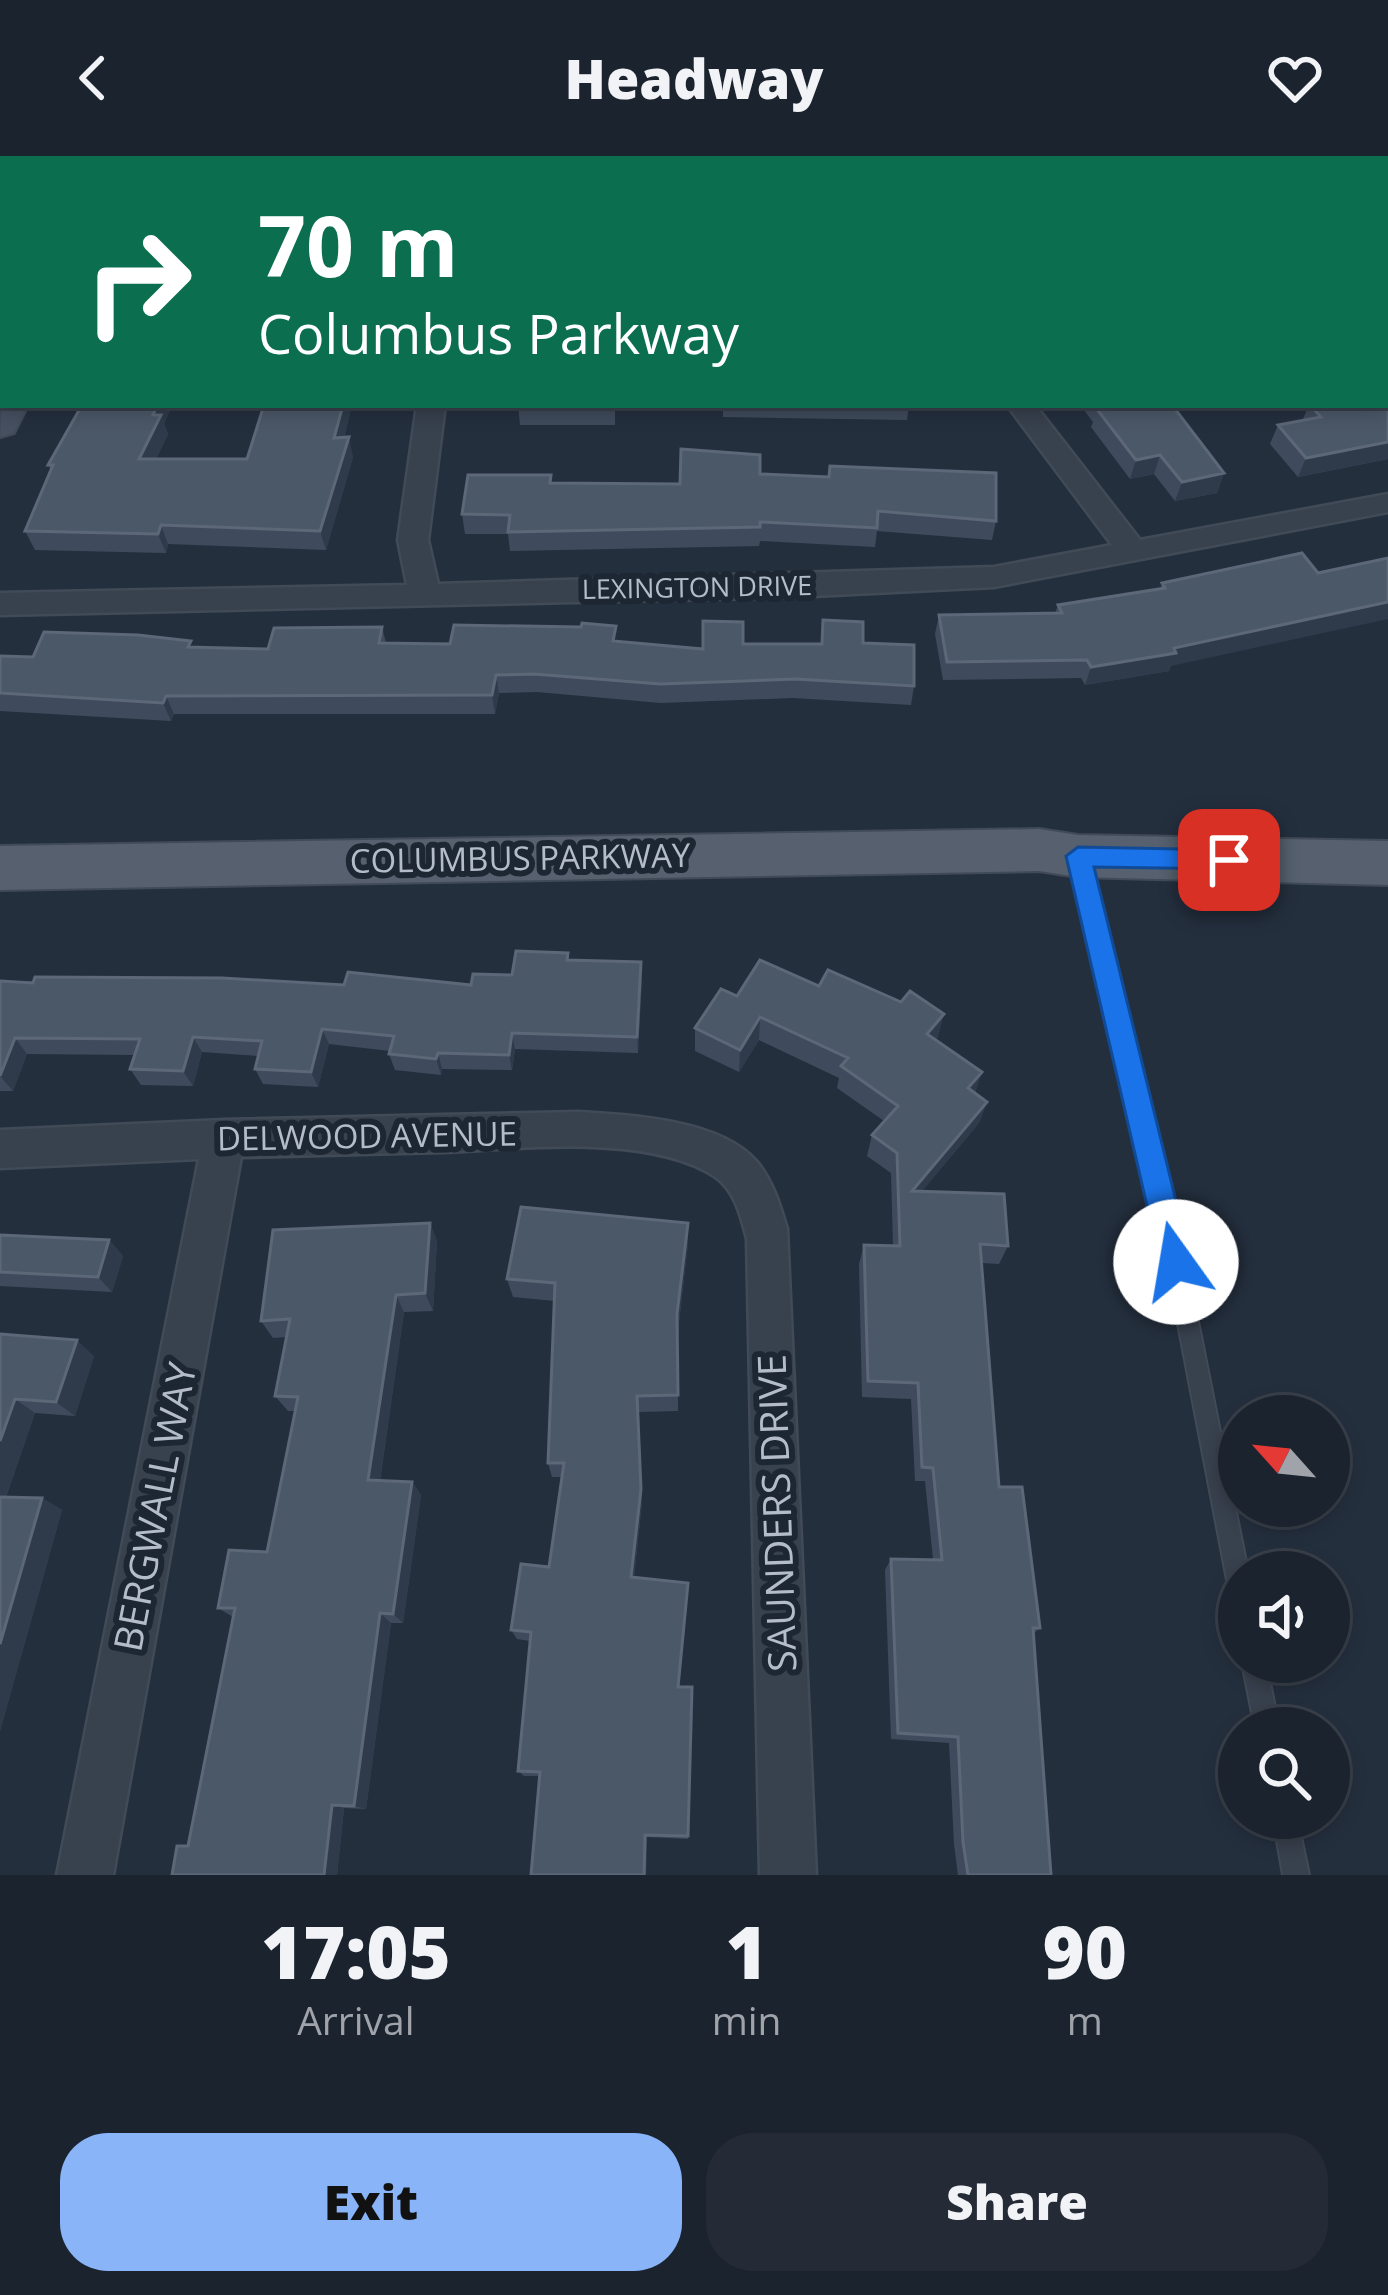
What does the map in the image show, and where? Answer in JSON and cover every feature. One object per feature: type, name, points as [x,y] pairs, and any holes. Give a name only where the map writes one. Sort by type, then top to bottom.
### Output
[{"type":"main road","name":"COLUMBUS PARKWAY","points":[[1059,853],[1076,840],[1388,821]]},
{"type":"main road","name":"COLUMBUS PARKWAY","points":[[0,868],[1059,853],[1388,862]]},
{"type":"street","points":[[424,592],[413,540],[431,408]]},
{"type":"street","points":[[1023,408],[1134,553]]},
{"type":"street","name":"LEXINGTON DRIVE","points":[[0,604],[793,587],[994,577],[1388,503]]},
{"type":"street","name":"DELWOOD AVENUE","points":[[0,1149],[224,1138],[595,1131],[688,1145],[729,1162]]},
{"type":"street","name":"BERGWALL WAY","points":[[85,1875],[224,1138]]},
{"type":"street","name":"SAUNDERS DRIVE","points":[[729,1162],[757,1199],[769,1239],[788,1875]]},
{"type":"lane","points":[[1059,853],[1176,1262],[1232,1551]]},
{"type":"lane","points":[[1289,1839],[1296,1875]]},
{"type":"building","points":[[80,408],[156,408],[153,415],[161,415],[139,459],[247,459],[263,408],[342,408],[334,438],[349,437],[320,531],[161,525],[158,534],[25,531],[53,465],[48,465]]},
{"type":"building","points":[[1096,408],[1174,408],[1224,473],[1182,482],[1160,455],[1136,460]]},
{"type":"building","points":[[1313,408],[1388,408],[1388,442],[1306,458],[1278,425],[1321,417]]},
{"type":"building","points":[[681,449],[760,455],[760,474],[829,477],[830,466],[996,473],[996,521],[878,511],[877,528],[760,522],[760,527],[508,532],[510,515],[462,514],[468,475],[551,475],[550,483],[680,484]]},
{"type":"building","points":[[1302,553],[1318,573],[1388,558],[1388,602],[1174,648],[1176,653],[1091,667],[1087,660],[947,662],[939,615],[1062,613],[1058,605],[1165,588],[1162,583]]},
{"type":"building","points":[[823,620],[863,622],[863,643],[914,645],[914,686],[795,679],[660,684],[534,674],[496,675],[492,695],[166,696],[163,703],[0,693],[0,656],[33,657],[44,632],[138,635],[191,641],[188,647],[268,649],[274,628],[382,627],[379,643],[450,644],[454,625],[581,627],[582,623],[616,626],[613,641],[703,649],[703,621],[743,622],[743,644],[822,644]]},
{"type":"building","points":[[516,951],[568,953],[567,960],[641,962],[637,1037],[512,1033],[509,1055],[438,1053],[436,1059],[389,1054],[394,1036],[322,1029],[311,1072],[255,1069],[262,1041],[193,1037],[183,1071],[130,1069],[140,1039],[15,1038],[0,1076],[0,981],[222,978],[344,985],[348,972],[471,985],[473,974],[512,975]]},
{"type":"building","points":[[760,960],[819,986],[828,970],[901,1002],[910,991],[944,1014],[927,1034],[982,1072],[968,1088],[987,1102],[912,1191],[1004,1194],[1008,1246],[980,1244],[999,1487],[1022,1487],[1040,1628],[1033,1628],[1051,1875],[968,1875],[958,1737],[898,1733],[891,1559],[942,1560],[933,1468],[922,1467],[918,1383],[868,1381],[864,1245],[900,1246],[897,1153],[872,1135],[898,1106],[841,1066],[848,1058],[760,1017],[740,1050],[695,1028],[721,989],[737,996]]},
{"type":"building","points":[[521,1207],[688,1223],[677,1314],[678,1395],[637,1396],[641,1489],[631,1577],[688,1583],[678,1687],[692,1687],[688,1836],[645,1835],[644,1875],[531,1875],[540,1772],[518,1771],[531,1632],[511,1630],[521,1564],[549,1567],[564,1463],[548,1463],[555,1283],[507,1279]]},
{"type":"building","points":[[430,1223],[425,1293],[396,1295],[368,1480],[412,1482],[393,1614],[380,1613],[354,1806],[332,1805],[324,1875],[172,1875],[177,1846],[188,1846],[235,1608],[218,1608],[229,1550],[267,1552],[298,1397],[275,1396],[290,1319],[261,1321],[273,1230]]},
{"type":"building","points":[[0,1235],[109,1240],[98,1277],[0,1272]]},
{"type":"building","points":[[0,1334],[77,1340],[56,1402],[15,1399],[0,1441]]},
{"type":"building","points":[[0,1497],[42,1498],[0,1644]]},
{"type":"route","points":[[1176,1262],[1078,856],[1229,860]]}]
